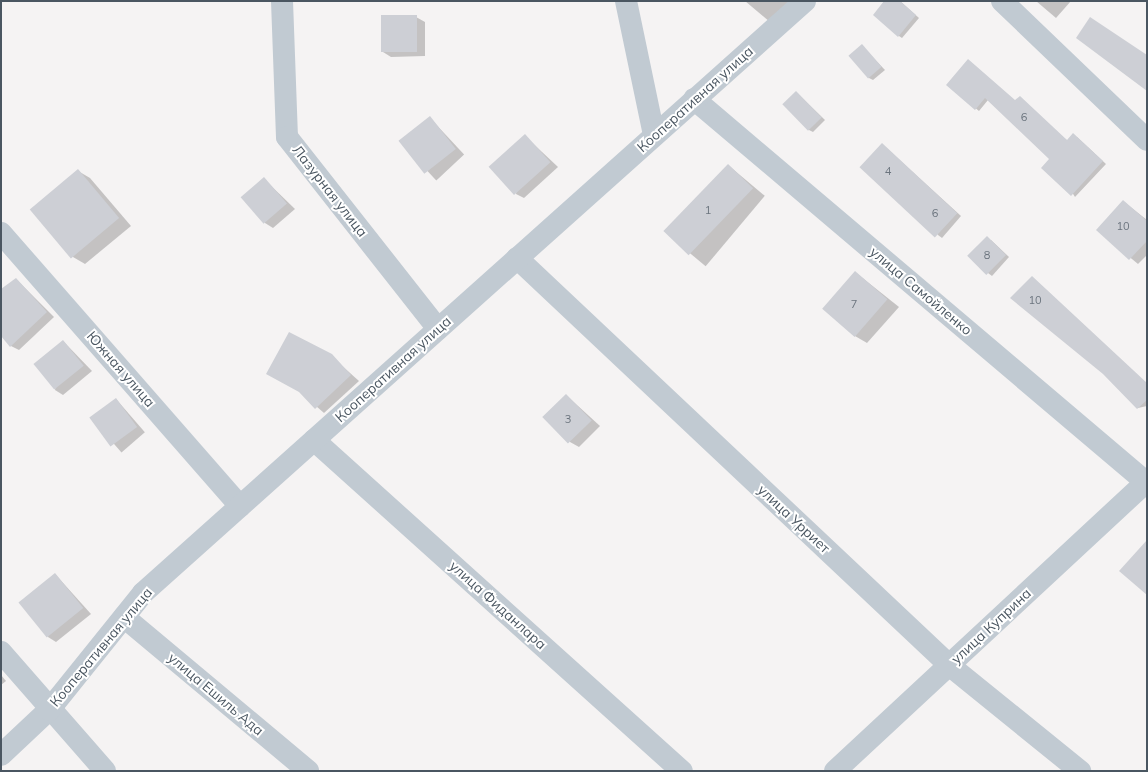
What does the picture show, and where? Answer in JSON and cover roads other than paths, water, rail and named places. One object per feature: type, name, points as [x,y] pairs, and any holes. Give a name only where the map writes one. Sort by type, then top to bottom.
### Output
[{"type":"street","name":"Лазурная улица","points":[[282,1],[287,137],[438,329]]},
{"type":"street","points":[[626,1],[654,135]]},
{"type":"street","name":"Кооперативная улица","points":[[1,756],[49,710],[143,593],[805,1]]},
{"type":"street","points":[[1002,1],[1147,140]]},
{"type":"street","name":"улица Самойленко","points":[[694,99],[1146,482]]},
{"type":"street","name":"Южная улица","points":[[1,233],[240,506]]},
{"type":"street","name":"улица Урриет","points":[[517,258],[949,665],[1080,771]]},
{"type":"street","name":"улица Фиданлара","points":[[314,440],[682,771]]},
{"type":"street","name":"улица Куприна","points":[[835,771],[1146,482]]},
{"type":"street","name":"улица Ешиль Ада","points":[[124,617],[308,771]]},
{"type":"street","points":[[1,652],[49,710],[105,771]]}]
